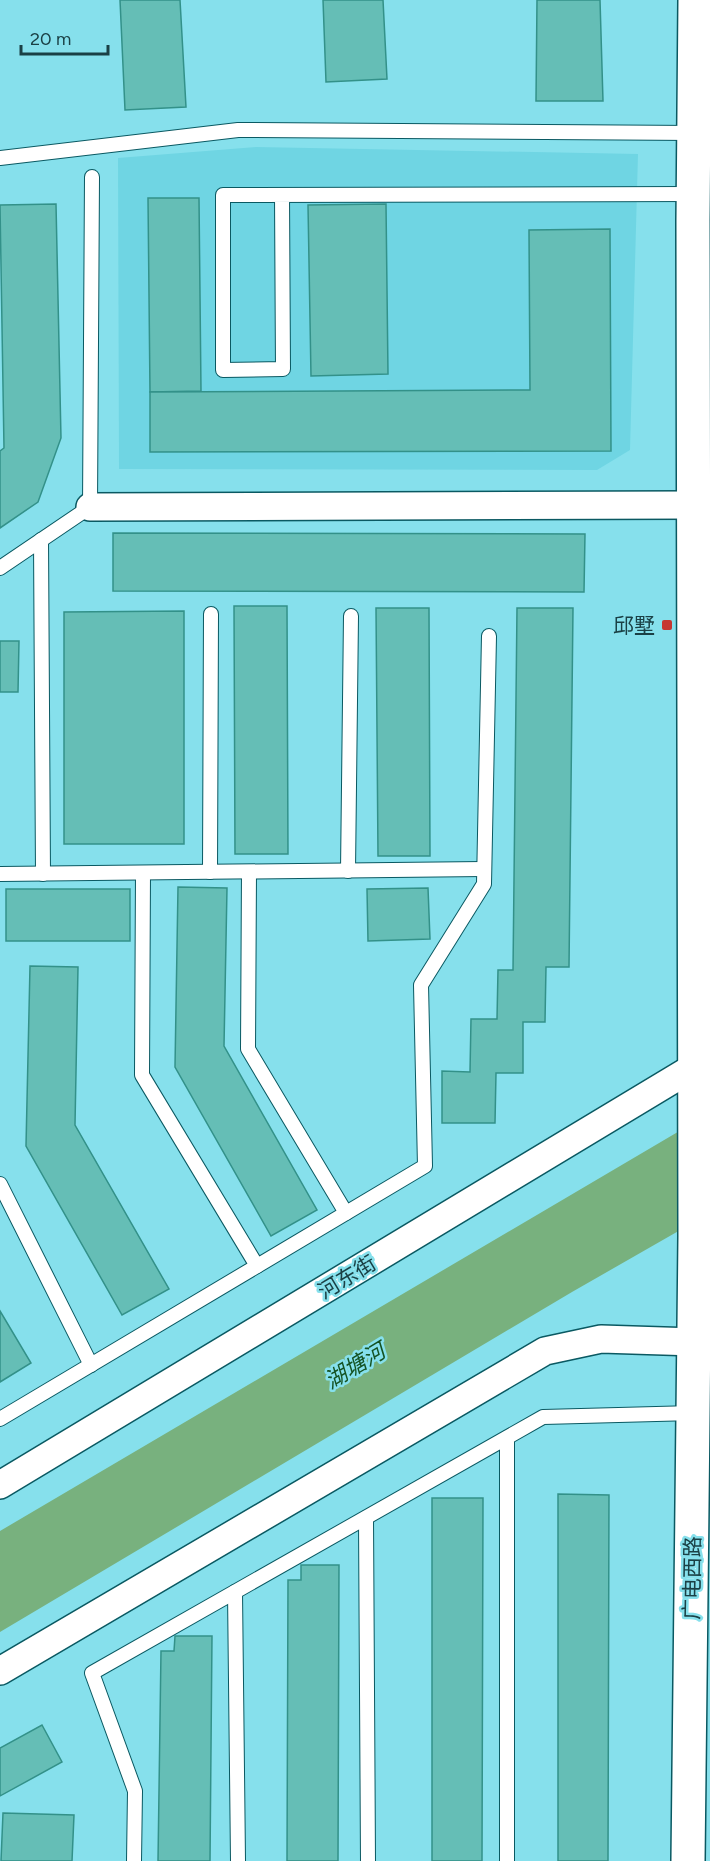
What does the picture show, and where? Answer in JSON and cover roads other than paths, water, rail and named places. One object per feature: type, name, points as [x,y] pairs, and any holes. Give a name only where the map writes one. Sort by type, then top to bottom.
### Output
[{"type":"main road","name":"广电西路","points":[[688,1861],[695,1236],[693,194],[695,0]]},
{"type":"street","points":[[90,507],[693,505]]},
{"type":"street","name":"河东街","points":[[0,1485],[694,1067]]},
{"type":"street","points":[[0,1671],[545,1352],[601,1339],[694,1342]]},
{"type":"lane","points":[[0,158],[238,130],[694,133]]},
{"type":"lane","points":[[0,568],[90,507],[92,177]]},
{"type":"lane","points":[[282,195],[283,369],[223,370],[223,195],[693,194]]},
{"type":"lane","points":[[41,540],[43,874]]},
{"type":"lane","points":[[210,872],[211,615]]},
{"type":"lane","points":[[348,871],[351,616]]},
{"type":"lane","points":[[0,1419],[425,1166],[421,985],[484,884],[489,636]]},
{"type":"lane","points":[[0,874],[484,869]]},
{"type":"lane","points":[[249,872],[248,1049],[346,1213]]},
{"type":"lane","points":[[143,873],[142,1075],[257,1266]]},
{"type":"lane","points":[[0,1184],[91,1365]]},
{"type":"lane","points":[[134,1861],[135,1791],[92,1673],[543,1417],[694,1413]]},
{"type":"lane","points":[[507,1438],[507,1861]]},
{"type":"lane","points":[[366,1518],[368,1861]]},
{"type":"lane","points":[[235,1592],[238,1861]]},
{"type":"water","name":"湖塘河","points":[[710,1113],[710,1213],[572,1292],[0,1632],[0,1531]]},
{"type":"place","name":"邱墅","points":[[667,625]]}]
